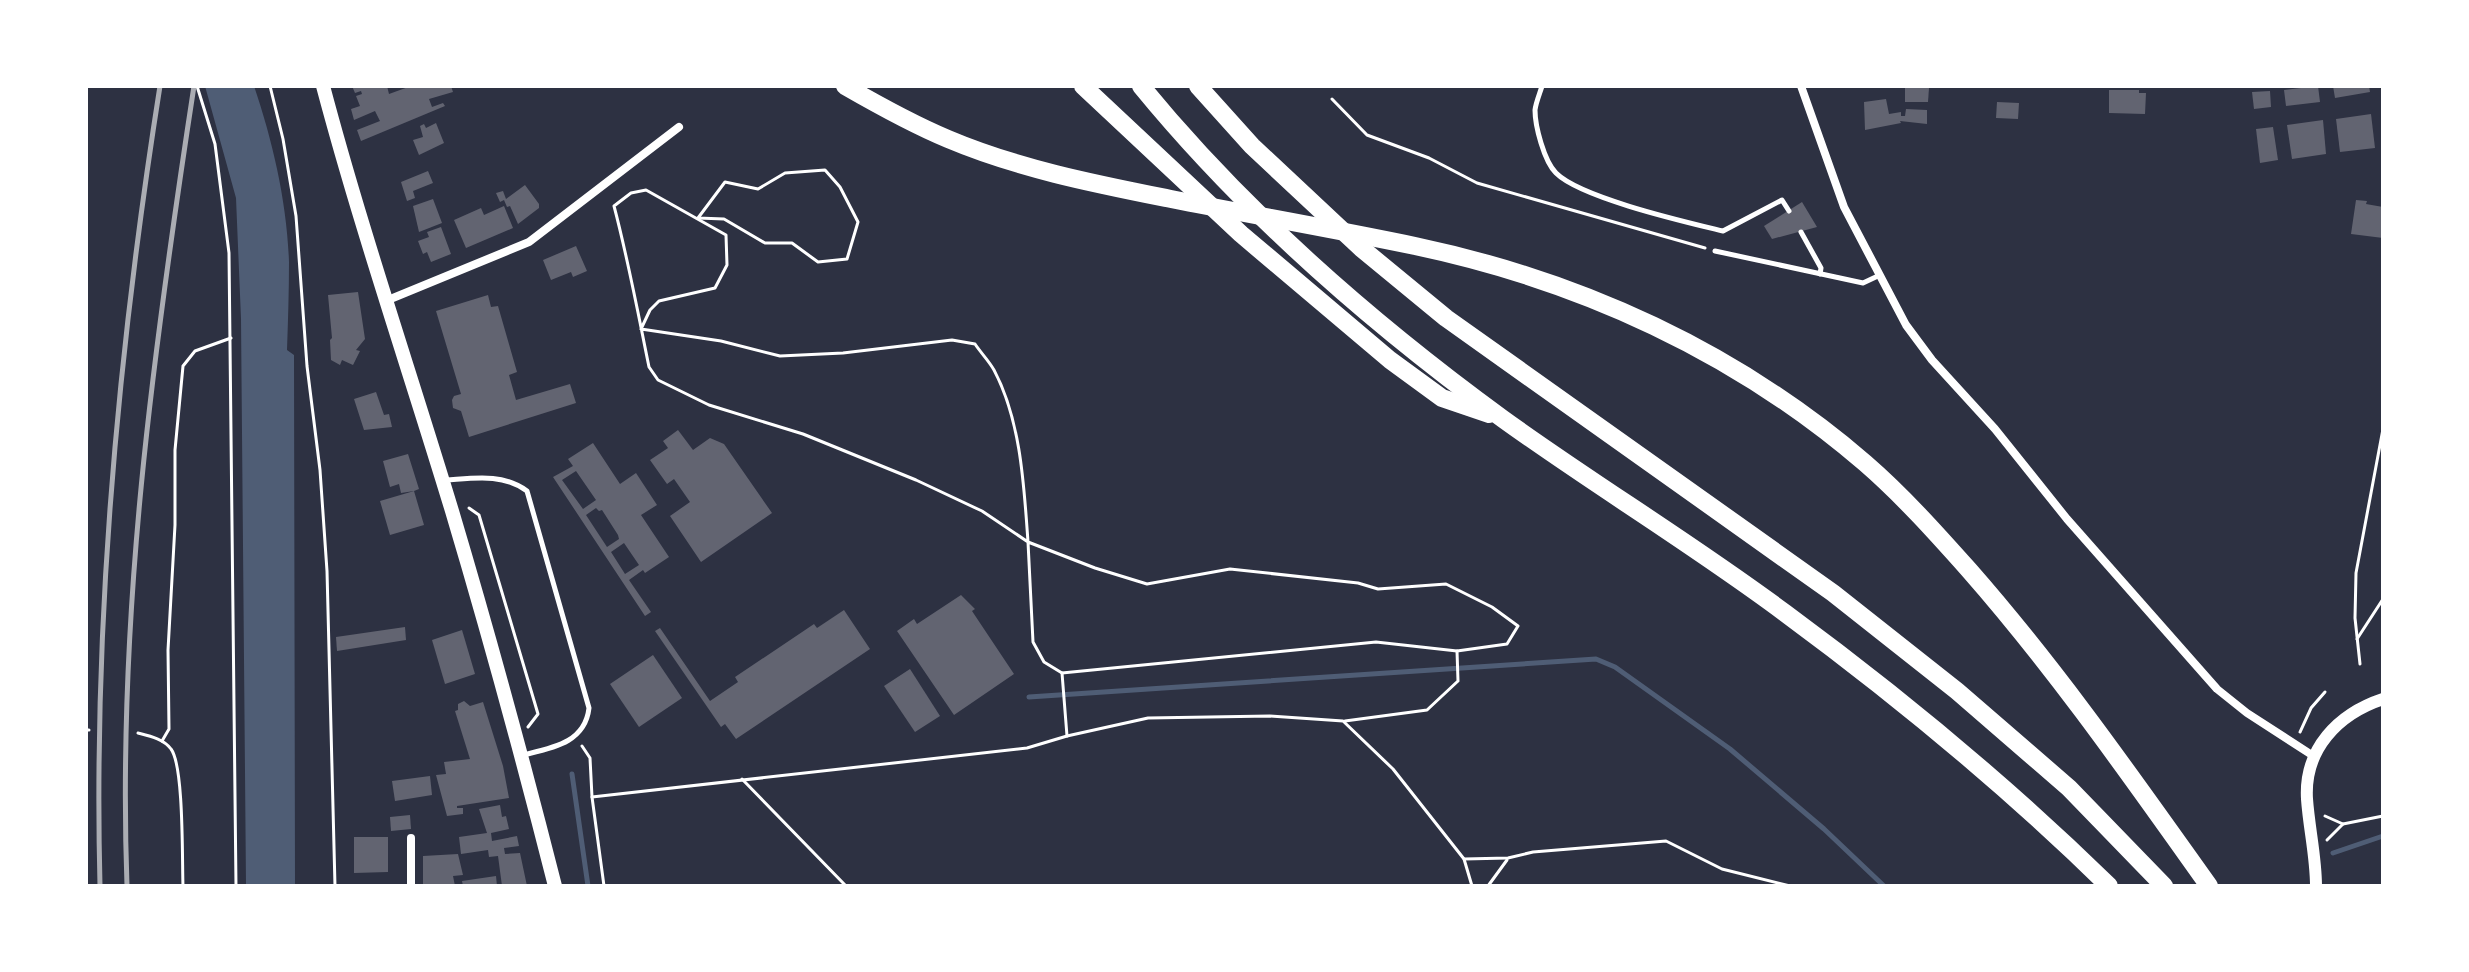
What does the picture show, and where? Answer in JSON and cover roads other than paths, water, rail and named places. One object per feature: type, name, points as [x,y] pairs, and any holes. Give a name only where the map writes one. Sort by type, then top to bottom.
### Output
[{"type":"highway","points":[[845,86],[895,115],[951,140],[1014,162],[1146,194],[1419,247],[1555,285],[1615,308],[1725,362],[1778,395],[1866,464],[1948,547],[2001,607],[2083,711],[2209,886]]},
{"type":"highway","points":[[1083,86],[1241,234],[1390,360],[1442,398],[1503,419]]},
{"type":"highway","points":[[1141,86],[1238,195],[1381,323],[1503,419],[1796,621],[1983,770],[2109,886]]},
{"type":"highway","points":[[1198,86],[1252,146],[1361,248],[1446,318],[1833,593],[1957,691],[2069,788],[2164,886]]},
{"type":"main road","points":[[323,86],[352,195],[388,300],[448,498],[522,755],[555,886]]},
{"type":"street","points":[[1801,86],[1844,207],[1906,325],[1932,360],[1995,429],[2067,519],[2217,689],[2315,757]]},
{"type":"street","points":[[388,300],[529,242],[679,127]]},
{"type":"street","points":[[2317,885],[2307,798],[2310,771],[2328,732],[2339,721],[2383,699]]},
{"type":"street","points":[[411,838],[411,886]]},
{"type":"lane","points":[[1542,86],[1535,109],[1543,150],[1553,170],[1567,182],[1641,209],[1723,231],[1782,200],[1789,211]]},
{"type":"lane","points":[[1801,232],[1821,268],[1820,274]]},
{"type":"lane","points":[[1715,251],[1863,283],[1880,275]]},
{"type":"lane","points":[[441,481],[493,477],[518,485],[530,497],[589,708],[588,717],[576,737],[522,755]]},
{"type":"water","points":[[205,86],[254,86],[273,151],[285,217],[289,262],[287,350],[294,355],[295,886],[246,886],[241,319],[236,198]]},
{"type":"waterway","points":[[1029,697],[1596,659],[1615,667],[1730,749],[1824,829],[1884,886]]},
{"type":"waterway","points":[[572,774],[588,886]]},
{"type":"waterway","points":[[2333,853],[2383,836]]},
{"type":"railway","points":[[100,886],[101,685],[112,485],[132,285],[160,86]]},
{"type":"railway","points":[[127,886],[127,684],[141,484],[194,86]]}]
